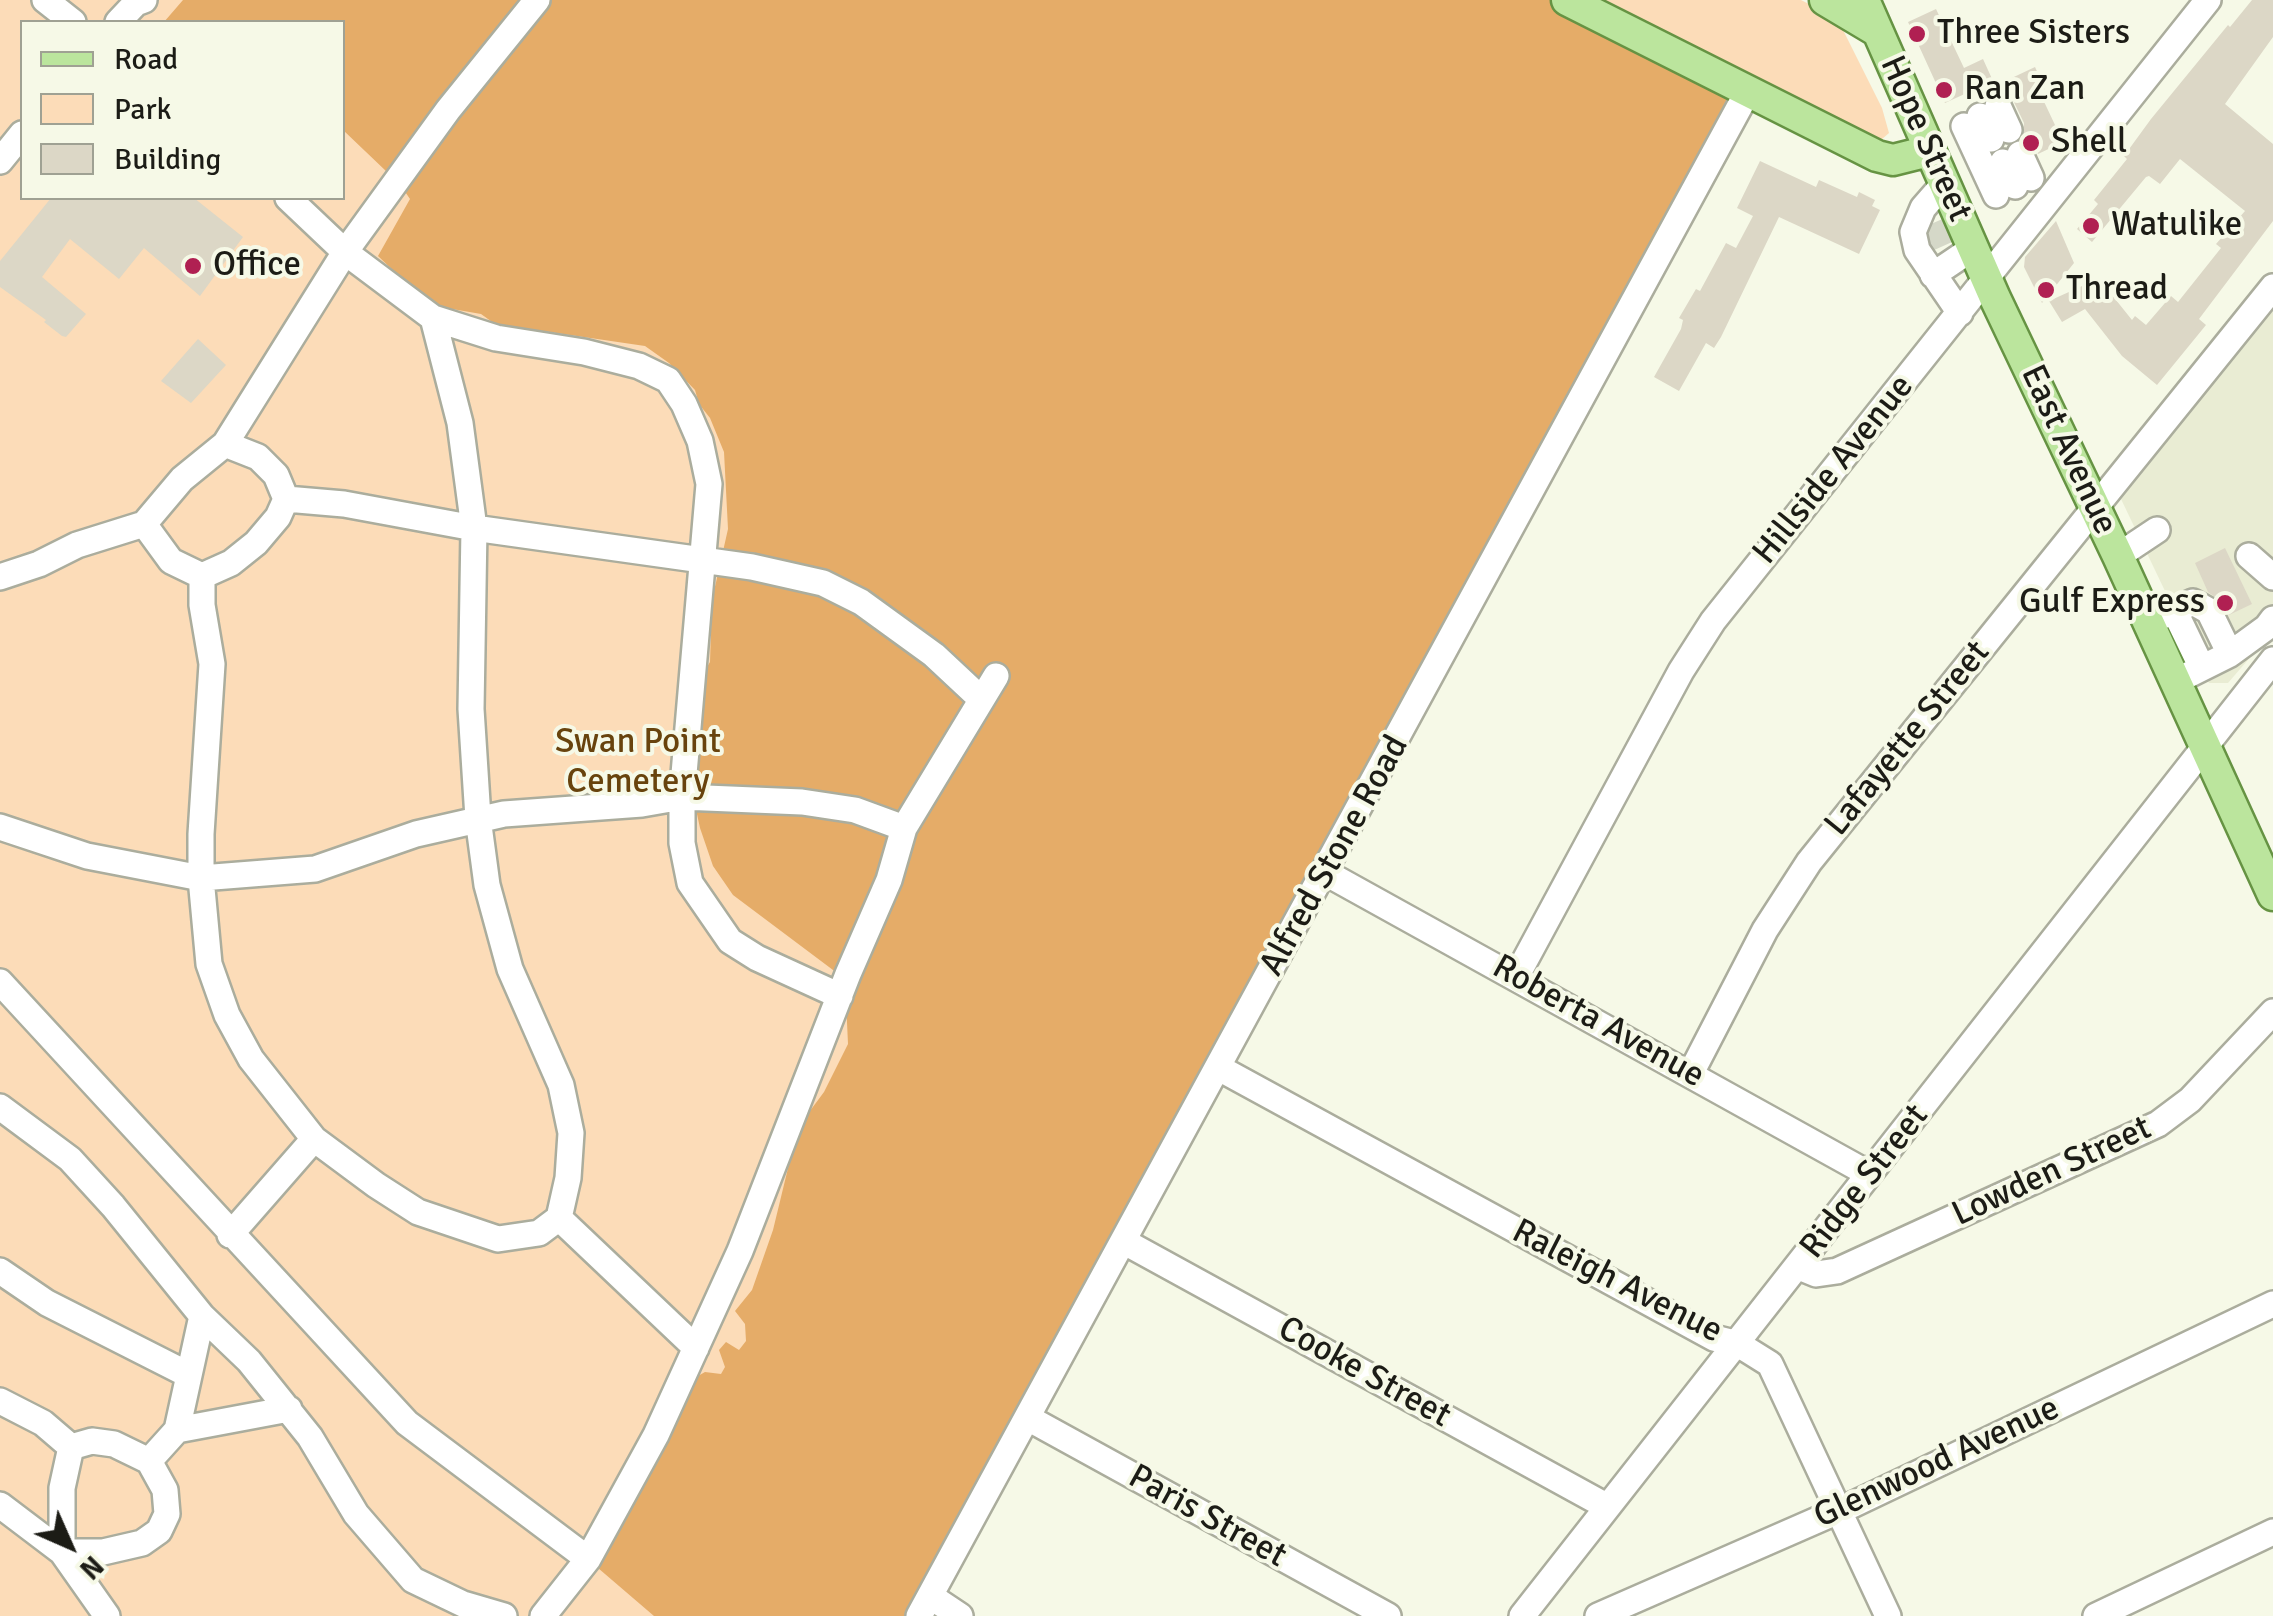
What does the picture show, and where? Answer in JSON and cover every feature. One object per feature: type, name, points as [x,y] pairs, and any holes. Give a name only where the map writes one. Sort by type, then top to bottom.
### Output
[{"type":"main road","points":[[1566,0],[1877,156],[1899,159],[1929,151]]},
{"type":"main road","points":[[1825,0],[1877,31]]},
{"type":"main road","name":"Hope Street","points":[[1864,0],[1944,184],[1950,260],[1987,278]]},
{"type":"main road","name":"East Avenue","points":[[1987,278],[2118,556],[2161,616],[2207,666],[2204,745],[2273,896]]},
{"type":"street","points":[[45,0],[71,20]]},
{"type":"street","points":[[0,577],[77,545],[144,524],[182,478],[225,444],[345,252],[457,98],[537,0]]},
{"type":"street","name":"Hillside Avenue","points":[[1516,977],[1698,643],[2208,0]]},
{"type":"street","name":"Alfred Stone Road","points":[[925,1606],[1747,93]]},
{"type":"street","points":[[2014,187],[1995,133],[2014,187]]},
{"type":"street","points":[[0,160],[20,136]]},
{"type":"street","points":[[1944,184],[1914,232],[1917,250],[1950,260],[1960,313]]},
{"type":"street","points":[[290,200],[345,252],[432,318],[496,338],[584,352],[639,366],[668,380],[684,404],[700,441],[709,484],[682,798],[682,843],[690,883],[730,941],[757,958],[840,996]]},
{"type":"street","name":"Lafayette Street","points":[[1690,1073],[1765,930],[1809,862],[2273,287]]},
{"type":"street","points":[[202,576],[202,605],[212,664],[200,878],[209,964],[228,1015],[251,1060],[314,1140],[418,1212],[498,1239],[539,1233],[559,1218],[568,1178],[571,1132],[562,1085],[510,969],[488,885],[478,818],[471,710],[474,528],[460,423],[432,318]]},
{"type":"street","points":[[202,576],[230,563],[256,543],[278,517],[286,500],[276,476],[258,457],[225,444]]},
{"type":"street","points":[[286,500],[344,504],[474,528],[752,567],[823,583],[861,602],[934,654],[980,698]]},
{"type":"street","points":[[144,524],[171,561],[202,576]]},
{"type":"street","points":[[2118,556],[2157,530]]},
{"type":"street","points":[[2248,556],[2273,577]]},
{"type":"street","points":[[2161,616],[2194,602],[2209,611],[2203,635],[2207,666]]},
{"type":"street","points":[[2207,666],[2267,627],[2273,618]]},
{"type":"street","name":"Ridge Street","points":[[1522,1616],[2273,660]]},
{"type":"street","points":[[2207,666],[2250,688]]},
{"type":"street","points":[[543,1616],[588,1559],[656,1435],[740,1251],[889,880],[904,828],[996,676]]},
{"type":"street","points":[[0,826],[87,856],[200,878],[315,869],[416,834],[478,818],[682,798],[802,802],[855,810],[904,828]]},
{"type":"street","name":"Roberta Avenue","points":[[1326,873],[1869,1174]]},
{"type":"street","points":[[0,982],[407,1423],[588,1559]]},
{"type":"street","name":"Lowden Street","points":[[1799,1267],[1816,1274],[1836,1271],[2158,1124],[2190,1100],[2273,1012]]},
{"type":"street","name":"Raleigh Avenue","points":[[1219,1068],[1714,1338],[1738,1344],[1770,1364],[1888,1616]]},
{"type":"street","points":[[0,1107],[70,1158],[114,1206],[202,1316],[249,1361],[289,1409],[356,1514],[413,1580],[463,1604],[504,1616]]},
{"type":"street","points":[[230,1235],[314,1140]]},
{"type":"street","points":[[559,1218],[696,1348]]},
{"type":"street","name":"Cooke Street","points":[[1123,1241],[1606,1506]]},
{"type":"street","points":[[0,1271],[47,1303],[187,1374]]},
{"type":"street","name":"Glenwood Avenue","points":[[1598,1616],[1838,1511],[2273,1304]]},
{"type":"street","points":[[149,1461],[177,1430],[202,1316]]},
{"type":"street","points":[[0,1401],[43,1423],[71,1447]]},
{"type":"street","points":[[177,1430],[289,1409]]},
{"type":"street","name":"Paris Street","points":[[1028,1418],[1388,1616]]},
{"type":"street","points":[[62,1552],[103,1552],[142,1543],[159,1531],[167,1514],[165,1490],[149,1461],[114,1444],[92,1441],[71,1447]]},
{"type":"street","points":[[62,1552],[62,1488],[71,1447]]},
{"type":"street","points":[[0,1505],[62,1552],[104,1615]]},
{"type":"street","points":[[2096,1616],[2273,1532]]},
{"type":"street","points":[[925,1606],[960,1616]]},
{"type":"shaded area","points":[[183,0],[1569,0],[1741,90],[917,1616],[654,1616],[584,1556],[618,1519],[698,1376],[705,1372],[721,1374],[725,1367],[719,1350],[726,1342],[739,1350],[746,1341],[745,1324],[735,1311],[752,1290],[773,1230],[798,1127],[824,1092],[848,1044],[845,979],[733,895],[713,866],[700,828],[689,777],[703,674],[710,662],[712,600],[728,529],[724,452],[710,418],[699,404],[695,390],[669,363],[645,346],[495,324],[481,314],[435,306],[378,256],[410,199],[391,171],[387,172],[345,132],[345,20],[166,20]]},
{"type":"shaded area","points":[[2273,308],[2273,631],[2228,683],[2209,683],[2121,499]]},
{"type":"green space","name":"Swan Point Cemetery","points":[[0,0],[1520,0],[902,1616],[0,1616]]},
{"type":"green space","points":[[1596,0],[1801,0],[1837,18],[1882,108],[1889,133],[1874,146]]},
{"type":"building","points":[[2252,0],[2273,0],[2273,37],[2225,104],[2273,144],[2273,221],[2199,319],[2206,325],[2157,385],[2122,356],[2085,309],[2062,322],[2049,301],[2091,282],[2100,297],[2108,290],[2132,320],[2135,316],[2146,325],[2171,296],[2178,302],[2221,248],[2216,244],[2245,211],[2180,159],[2160,184],[2146,177],[2092,242],[2077,229],[2098,204],[2094,200],[2127,159],[2124,156],[2151,119]]},
{"type":"building","points":[[1936,9],[1964,68],[1983,59],[1993,81],[1945,103],[1908,22]]},
{"type":"building","points":[[2035,67],[2045,89],[2039,91],[2063,142],[2038,154],[2030,141],[2023,138],[2024,123],[2012,98],[1999,84]]},
{"type":"building","points":[[1760,161],[1816,187],[1819,180],[1857,197],[1859,192],[1875,200],[1872,206],[1880,210],[1859,254],[1779,217],[1721,337],[1714,348],[1706,343],[1679,391],[1654,377],[1681,329],[1683,320],[1679,318],[1696,289],[1700,291],[1726,243],[1736,248],[1753,216],[1737,208]]},
{"type":"building","points":[[49,200],[197,200],[243,237],[200,296],[144,248],[119,279],[70,239],[42,277],[86,314],[66,337],[0,287],[0,261]]},
{"type":"building","points":[[2056,221],[2074,263],[2042,303],[2024,267],[2025,257]]},
{"type":"building","points":[[198,339],[226,365],[191,403],[161,381]]},
{"type":"building","points":[[2225,548],[2252,604],[2229,615],[2223,603],[2208,592],[2195,563]]},
{"type":"tunnel","points":[[1931,224],[1944,253]]},
{"type":"place","name":"Three Sisters","points":[[1917,34]]},
{"type":"place","name":"Ran Zan","points":[[1944,90]]},
{"type":"place","name":"Shell","points":[[2031,143]]},
{"type":"place","name":"Watulike","points":[[2091,226]]},
{"type":"place","name":"Office","points":[[193,266]]},
{"type":"place","name":"Thread","points":[[2046,290]]},
{"type":"place","name":"Gulf Express","points":[[2225,603]]}]
